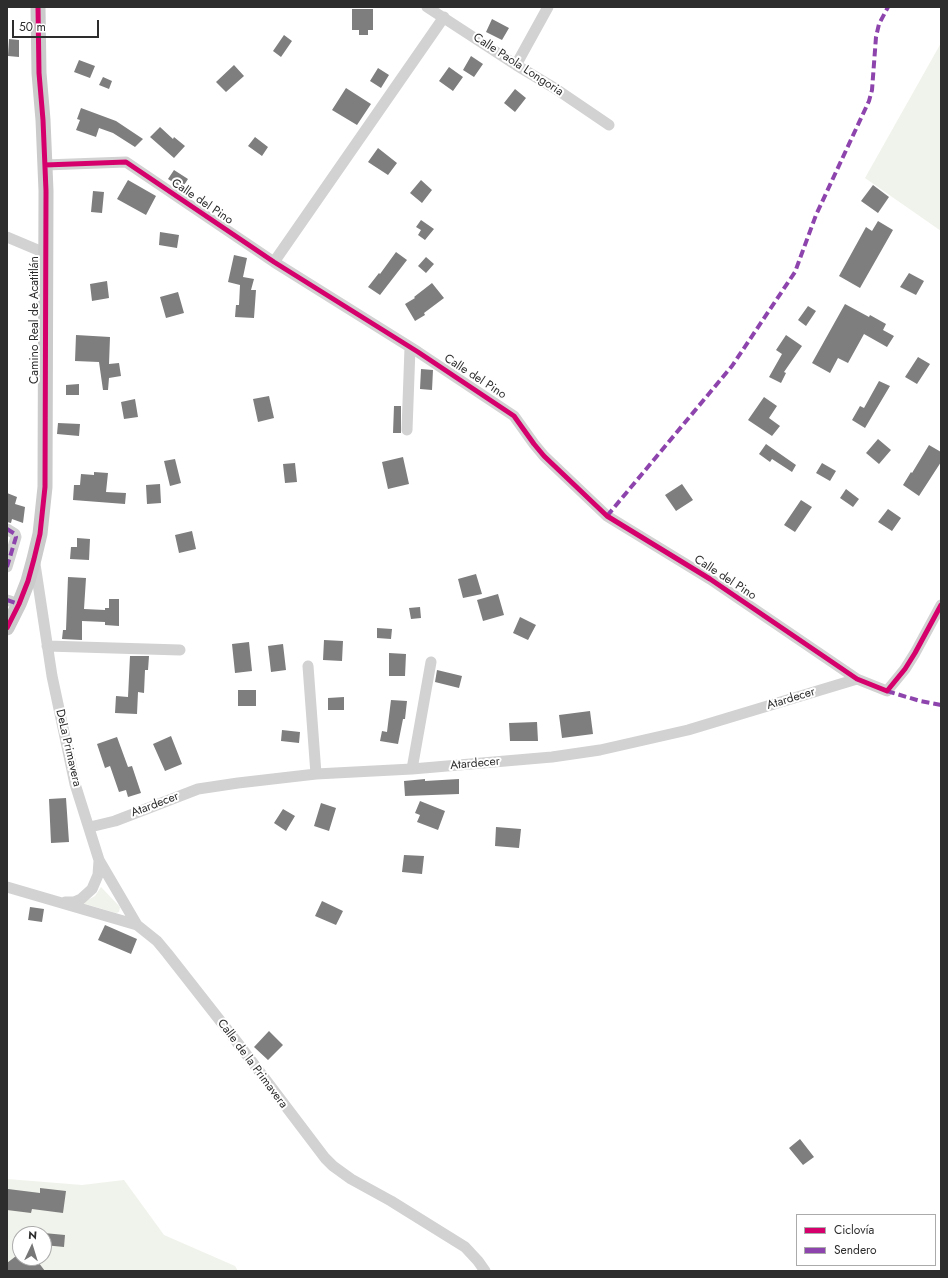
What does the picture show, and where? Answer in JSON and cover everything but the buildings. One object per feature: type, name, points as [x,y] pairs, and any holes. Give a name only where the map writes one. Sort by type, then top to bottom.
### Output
[{"type":"main road","name":"Camino Real de Acatitlán","points":[[7,628],[13,602],[28,582],[40,534],[45,487],[45,165],[39,73],[38,7]]},
{"type":"street","name":"Calle Paola Longoria","points":[[427,7],[516,65],[556,89],[609,125]]},
{"type":"street","points":[[516,65],[548,7]]},
{"type":"street","points":[[274,262],[444,17]]},
{"type":"street","name":"Calle del Pino","points":[[45,165],[126,162],[274,262],[514,416],[544,456],[607,516],[647,542],[710,579],[857,679]]},
{"type":"street","points":[[7,237],[46,253]]},
{"type":"street","points":[[407,430],[410,348]]},
{"type":"street","points":[[7,529],[15,534],[16,537],[7,567]]},
{"type":"street","name":"DeLa Primavera","points":[[34,559],[47,646],[75,784],[90,827],[99,860],[137,925]]},
{"type":"street","points":[[857,679],[887,691],[905,669],[941,605]]},
{"type":"street","points":[[47,646],[180,650]]},
{"type":"street","points":[[412,769],[431,662]]},
{"type":"street","points":[[308,666],[316,774]]},
{"type":"street","name":"Atardecer","points":[[90,827],[115,821],[198,790],[238,783],[316,774],[412,769],[552,757],[600,750],[688,730],[857,679]]},
{"type":"street","points":[[55,901],[74,902],[87,894],[96,882],[100,868],[99,860]]},
{"type":"street","name":"Calle de la Primavera","points":[[7,887],[137,925],[157,941],[240,1046],[325,1158],[351,1179],[391,1201],[465,1247],[475,1257],[484,1271]]},
{"type":"shaded area","points":[[941,43],[941,231],[865,178]]},
{"type":"shaded area","points":[[101,887],[120,907],[119,912],[116,913],[82,903],[95,896]]},
{"type":"shaded area","points":[[7,1179],[82,1185],[124,1180],[164,1235],[235,1266],[238,1271],[7,1271]]},
{"type":"marked path","points":[[607,516],[732,366],[795,272],[816,215],[869,101],[872,90],[876,37],[879,24],[888,7]]},
{"type":"marked path","points":[[7,529],[15,534],[16,537],[7,567]]},
{"type":"marked path","points":[[7,600],[19,604]]},
{"type":"marked path","points":[[887,691],[920,701],[941,705]]},
{"type":"cycle path","points":[[7,628],[19,604],[28,581],[34,559],[40,534],[45,487],[46,191],[43,120],[39,73],[38,7]]},
{"type":"cycle path","points":[[45,165],[126,162],[274,262],[418,352],[514,416],[544,456],[607,516],[710,579],[857,679],[887,691],[905,669],[941,605]]}]
